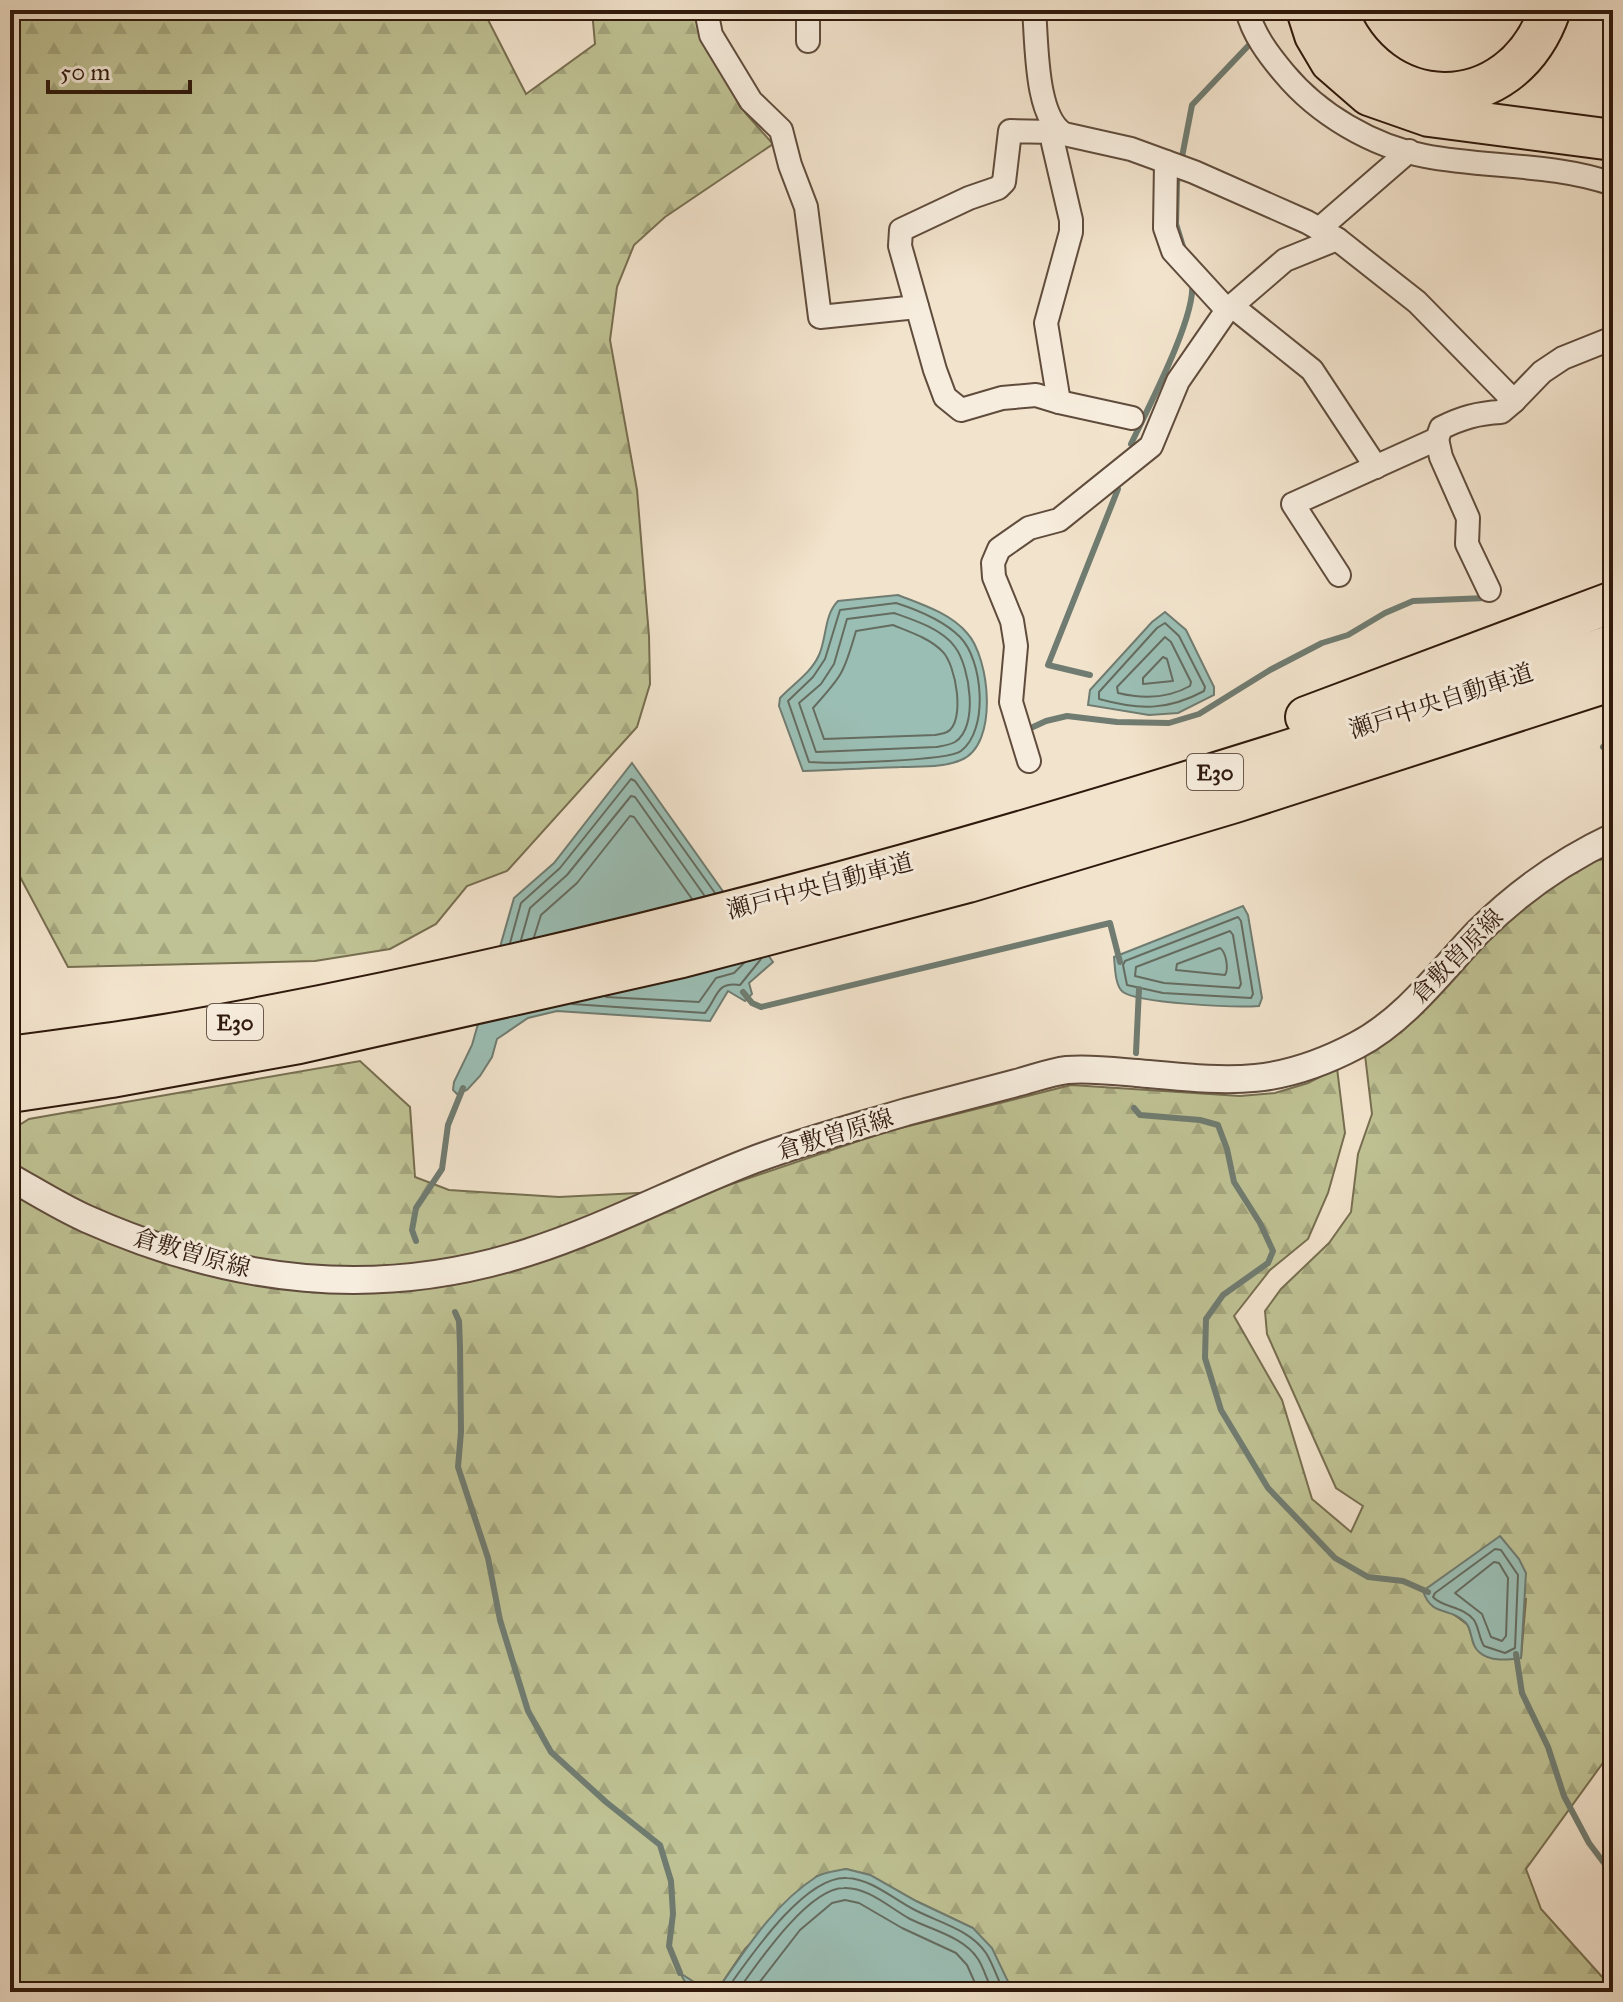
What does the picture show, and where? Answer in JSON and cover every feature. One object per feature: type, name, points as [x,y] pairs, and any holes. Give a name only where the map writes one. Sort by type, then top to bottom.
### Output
[{"type":"highway","points":[[1307,10],[1315,35],[1331,62],[1369,95],[1429,116],[1613,140]]},
{"type":"highway","points":[[1336,10],[1353,46],[1367,61],[1397,82],[1431,93],[1460,92],[1502,75],[1541,35],[1550,10]]},
{"type":"highway","points":[[958,849],[1613,602]]},
{"type":"highway","name":"瀬戸中央自動車道","points":[[818,904],[958,849],[1229,768],[1613,645]]},
{"type":"highway","name":"瀬戸中央自動車道","points":[[10,1092],[267,1048],[675,925],[968,882],[1235,802],[1613,680]]},
{"type":"highway","name":"瀬戸中央自動車道","points":[[10,1057],[452,994]]},
{"type":"street","points":[[706,10],[711,35],[751,101],[781,130],[806,207],[820,317],[917,307]]},
{"type":"street","points":[[808,10],[808,41]]},
{"type":"street","points":[[1034,10],[1043,96],[1054,130],[1053,143],[1059,175],[1071,220],[1071,232],[1046,323],[1059,402]]},
{"type":"street","points":[[1247,10],[1250,22],[1269,55],[1300,92],[1334,118],[1368,137],[1423,156],[1552,169],[1613,184]]},
{"type":"street","points":[[1132,418],[1036,395],[1022,395],[961,410],[945,397],[900,246],[901,230],[998,188],[1007,173],[1010,131],[1054,130],[1131,149],[1194,172],[1328,234],[1417,302],[1514,401]]},
{"type":"street","points":[[1029,761],[1011,702],[1016,646],[1012,621],[994,577],[993,563],[999,549],[1029,528],[1059,520],[1151,446],[1178,381],[1229,308],[1285,260],[1328,234],[1409,151]]},
{"type":"street","points":[[1168,162],[1165,228],[1175,253],[1229,308],[1312,370],[1376,467]]},
{"type":"street","points":[[1489,590],[1467,544],[1468,518],[1441,457],[1437,439],[1441,428],[1463,417],[1501,412],[1542,372],[1563,358],[1613,338]]},
{"type":"street","points":[[1339,575],[1293,504],[1437,439]]},
{"type":"street","name":"倉敷曽原線","points":[[10,1177],[22,1190],[140,1241],[270,1275],[385,1281],[463,1269],[529,1252],[608,1223],[749,1161],[941,1102],[1067,1070],[1237,1081],[1278,1077],[1313,1065],[1361,1043],[1406,1008],[1482,928],[1527,887],[1582,852],[1613,837]]},
{"type":"green space","points":[[10,10],[483,10],[526,94],[595,44],[592,10],[698,10],[701,32],[740,107],[773,144],[665,217],[634,245],[617,287],[610,340],[637,490],[649,636],[650,684],[637,727],[507,871],[467,886],[436,924],[390,949],[315,961],[68,967],[10,858]]},
{"type":"green space","points":[[1613,858],[1613,1749],[1526,1869],[1541,1909],[1613,1992],[1013,1992],[973,1928],[870,1875],[846,1869],[817,1876],[745,1949],[718,1989],[697,1984],[682,1975],[691,1992],[10,1992],[10,1131],[29,1119],[360,1061],[410,1107],[415,1177],[449,1190],[559,1197],[717,1189],[885,1132],[1071,1085],[1240,1096],[1275,1093],[1308,1083],[1337,1068],[1345,1133],[1328,1193],[1308,1239],[1270,1270],[1234,1316],[1282,1400],[1312,1499],[1351,1532],[1363,1506],[1336,1488],[1267,1334],[1265,1311],[1281,1289],[1329,1243],[1351,1212],[1358,1154],[1372,1114],[1365,1055],[1438,990],[1499,921],[1592,861]],"holes":[[[1526,1599],[1521,1658],[1474,1644],[1468,1625],[1452,1613]]]},
{"type":"water","points":[[898,595],[952,620],[975,645],[981,661],[987,700],[981,737],[973,751],[961,760],[947,764],[803,771],[779,706],[780,698],[816,661],[830,613],[838,601]]},
{"type":"water","points":[[1165,612],[1186,630],[1214,687],[1214,695],[1178,713],[1149,715],[1088,705],[1090,690],[1152,622]]},
{"type":"water","points":[[632,763],[773,962],[749,983],[752,994],[745,1001],[728,991],[710,1021],[557,1011],[528,1018],[497,1039],[492,1057],[480,1076],[467,1090],[457,1094],[453,1090],[454,1082],[472,1045],[514,898],[554,863]]},
{"type":"water","points":[[1243,906],[1248,915],[1262,998],[1259,1006],[1166,1002],[1132,996],[1120,989],[1114,957]]},
{"type":"water","points":[[1500,1536],[1526,1573],[1521,1658],[1499,1660],[1476,1649],[1466,1623],[1436,1609],[1423,1591]]},
{"type":"water","points":[[846,1869],[870,1875],[973,1928],[992,1948],[1013,1992],[691,1992],[680,1973],[697,1984],[718,1989],[762,1928],[787,1900],[819,1875]]},
{"type":"waterway","points":[[1184,250],[1176,224],[1177,183],[1192,105],[1249,45]]},
{"type":"waterway","points":[[1131,444],[1179,340],[1191,299],[1192,284]]},
{"type":"waterway","points":[[1090,675],[1048,665],[1118,489]]},
{"type":"waterway","points":[[1033,727],[1067,716],[1117,722],[1169,723],[1199,714],[1270,670],[1413,601],[1486,598]]},
{"type":"waterway","points":[[1603,747],[1613,754]]},
{"type":"waterway","points":[[743,992],[752,1003],[761,1007],[1110,923],[1120,962]]},
{"type":"waterway","points":[[1136,1053],[1139,989]]},
{"type":"waterway","points":[[416,1241],[412,1230],[416,1208],[442,1169],[448,1125],[463,1088]]},
{"type":"waterway","points":[[1134,1108],[1140,1115],[1200,1120],[1218,1125],[1234,1182],[1260,1223],[1273,1251],[1268,1263],[1223,1295],[1206,1319],[1205,1358],[1221,1410],[1268,1488],[1335,1558],[1368,1577],[1403,1581],[1428,1592]]},
{"type":"waterway","points":[[455,1312],[459,1321],[460,1346],[461,1432],[458,1467],[488,1558],[500,1620],[528,1711],[551,1752],[660,1845],[671,1881],[673,1914],[669,1946],[680,1973]]},
{"type":"waterway","points":[[1516,1654],[1522,1693],[1548,1747],[1564,1796],[1589,1843],[1613,1875]]}]
